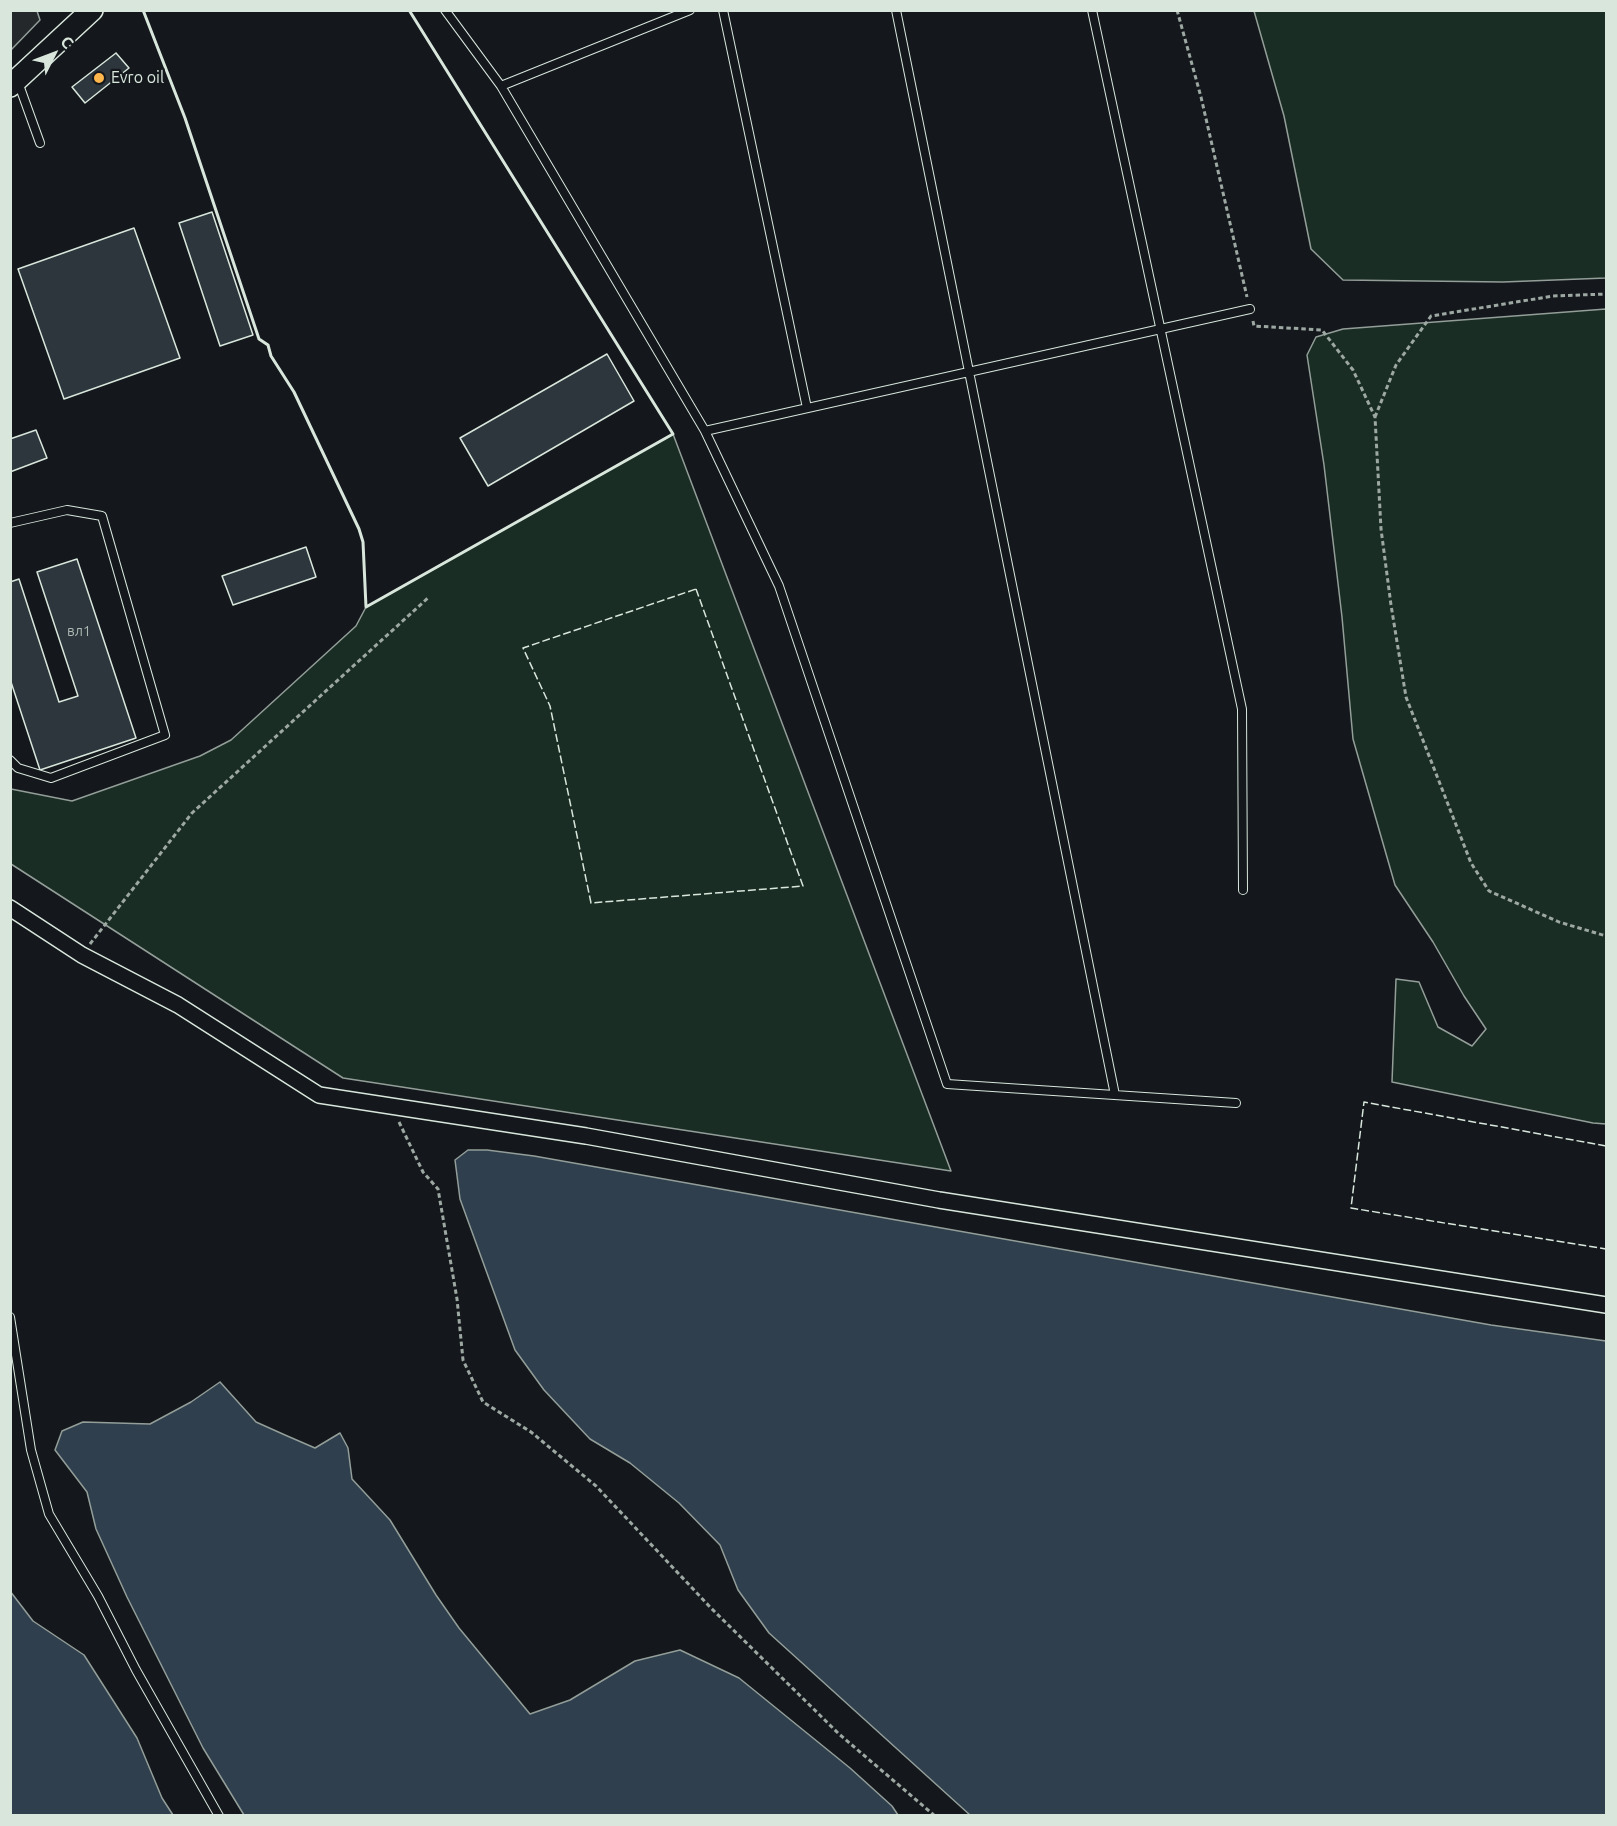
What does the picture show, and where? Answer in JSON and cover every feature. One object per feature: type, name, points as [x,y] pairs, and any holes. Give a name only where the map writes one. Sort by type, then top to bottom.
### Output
[{"type":"main road","points":[[14,83],[90,12]]},
{"type":"street","points":[[10,908],[82,955],[178,1005],[319,1095],[586,1136],[939,1200],[1606,1305]]},
{"type":"lane","points":[[445,10],[501,86],[705,431],[779,586],[947,1084],[1236,1103]]},
{"type":"lane","points":[[501,86],[690,10]]},
{"type":"lane","points":[[723,10],[807,408]]},
{"type":"lane","points":[[896,10],[1115,1095]]},
{"type":"lane","points":[[1092,10],[1242,710],[1243,890]]},
{"type":"lane","points":[[14,83],[40,143]]},
{"type":"lane","points":[[705,431],[1250,309]]},
{"type":"lane","points":[[10,522],[67,510],[102,516],[165,735],[51,778],[18,768],[10,759]]},
{"type":"lane","points":[[10,1317],[31,1450],[50,1514],[219,1815]]},
{"type":"path","points":[[1177,10],[1201,97],[1254,326],[1322,330],[1353,370],[1375,417],[1381,529],[1406,696],[1471,863],[1490,891],[1559,922],[1606,936]]},
{"type":"path","points":[[1375,417],[1396,365],[1431,316],[1553,296],[1606,294]]},
{"type":"path","points":[[82,955],[192,813],[429,597]]},
{"type":"path","points":[[391,1107],[423,1172],[438,1189],[457,1299],[464,1360],[483,1402],[531,1432],[596,1486],[711,1608],[839,1734],[935,1815]]},
{"type":"green space","points":[[1254,11],[1606,11],[1606,278],[1503,282],[1343,280],[1311,249],[1284,116]]},
{"type":"green space","points":[[1606,309],[1606,1124],[1392,1082],[1396,979],[1419,982],[1438,1027],[1472,1046],[1486,1029],[1395,885],[1353,739],[1342,617],[1324,465],[1307,355],[1316,337],[1343,329]]},
{"type":"green space","points":[[673,434],[951,1171],[343,1078],[11,864],[11,789],[72,801],[200,756],[231,740],[356,626],[366,607]]},
{"type":"shaded area","points":[[11,10],[37,11],[40,20],[11,50]]},
{"type":"water","points":[[468,1150],[534,1156],[1491,1325],[1606,1341],[1606,1815],[970,1815],[769,1633],[738,1590],[720,1545],[679,1503],[630,1463],[590,1439],[544,1390],[515,1350],[460,1199],[455,1160]]},
{"type":"water","points":[[220,1382],[256,1422],[315,1448],[340,1433],[348,1448],[352,1479],[390,1520],[459,1628],[530,1714],[570,1700],[635,1661],[680,1650],[739,1678],[850,1768],[892,1806],[898,1815],[244,1815],[203,1748],[127,1597],[96,1529],[87,1492],[55,1450],[62,1431],[83,1422],[150,1424],[191,1402]]},
{"type":"water","points":[[10,1591],[33,1621],[84,1655],[137,1738],[162,1798],[173,1815],[11,1815]]},
{"type":"building","points":[[116,53],[129,68],[85,103],[72,87]]},
{"type":"building","points":[[212,212],[253,335],[220,346],[179,223]]},
{"type":"building","points":[[134,228],[180,358],[64,399],[18,269]]},
{"type":"building","points":[[607,354],[634,401],[488,486],[460,438]]},
{"type":"building","points":[[36,430],[47,458],[10,472],[10,439]]},
{"type":"building","points":[[306,547],[316,577],[233,605],[222,576]]},
{"type":"building","points":[[77,559],[136,738],[40,770],[10,679],[10,582],[19,579],[59,702],[78,696],[37,572]]},
{"type":"fence","points":[[696,589],[803,886],[591,903],[550,706],[523,648],[696,589]]},
{"type":"fence","points":[[1606,1146],[1364,1102],[1351,1208],[1606,1249]]},
{"type":"wall","points":[[143,10],[185,118],[259,339],[268,345],[271,356],[294,392],[359,529],[363,542],[366,607],[673,434],[409,10]]},
{"type":"place","name":"Evro oil","points":[[99,78]]}]
